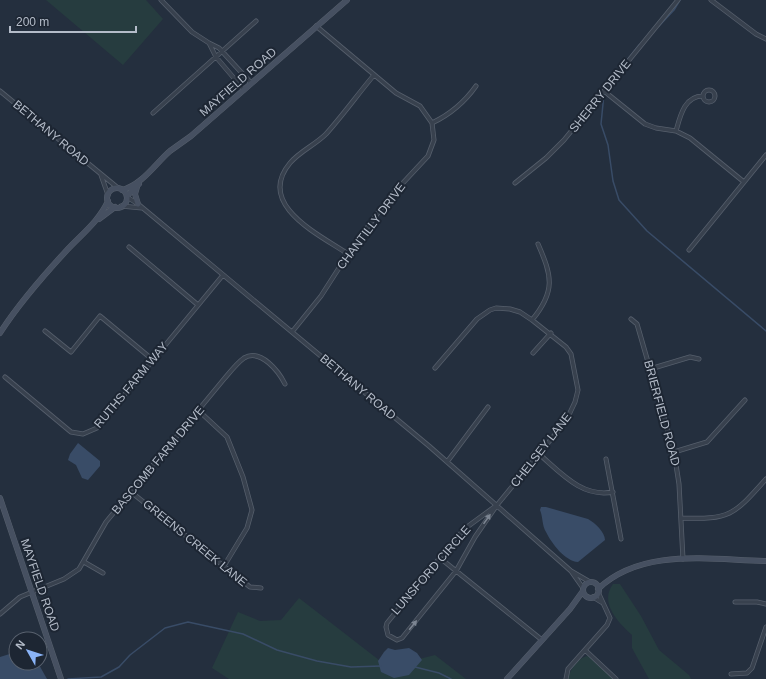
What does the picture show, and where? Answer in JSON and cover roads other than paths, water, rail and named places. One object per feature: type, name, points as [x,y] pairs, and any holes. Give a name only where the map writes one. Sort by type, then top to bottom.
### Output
[{"type":"street","points":[[161,0],[192,32],[222,52],[251,83]]},
{"type":"street","name":"MAYFIELD ROAD","points":[[120,189],[129,188],[142,178],[172,150],[191,136],[346,0]]},
{"type":"street","name":"SHERRY DRIVE","points":[[515,183],[557,148],[678,0]]},
{"type":"street","points":[[711,0],[756,34],[766,39]]},
{"type":"street","points":[[154,113],[256,21]]},
{"type":"street","points":[[316,26],[396,93],[420,106],[432,123],[457,109],[476,86]]},
{"type":"street","points":[[209,43],[216,57],[244,90]]},
{"type":"street","points":[[348,254],[291,214],[282,199],[281,182],[284,172],[290,163],[326,134],[374,75]]},
{"type":"street","name":"BETHANY ROAD","points":[[0,91],[120,189]]},
{"type":"street","points":[[604,91],[645,124],[656,128],[676,131],[690,138],[744,182]]},
{"type":"street","points":[[676,131],[684,108],[696,96],[703,96]]},
{"type":"street","name":"CHANTILLY DRIVE","points":[[292,332],[321,296],[348,254],[388,198],[428,156],[434,140],[432,123]]},
{"type":"street","points":[[689,250],[766,155]]},
{"type":"street","name":"BETHANY ROAD","points":[[101,175],[108,195]]},
{"type":"street","name":"MAYFIELD ROAD","points":[[127,197],[142,178]]},
{"type":"street","points":[[108,201],[110,205],[118,207],[140,206],[135,194],[137,186]]},
{"type":"street","points":[[0,333],[45,275],[96,220],[108,201],[108,195],[112,189],[120,189],[127,197],[125,203],[96,220]]},
{"type":"street","name":"BETHANY ROAD","points":[[127,197],[140,206],[292,332],[497,505],[570,571],[580,581],[583,590]]},
{"type":"street","points":[[532,320],[543,306],[548,295],[550,282],[548,267],[538,244]]},
{"type":"street","points":[[128,247],[198,305]]},
{"type":"street","name":"RUTHS FARM WAY","points":[[5,377],[71,432],[83,434],[97,428],[223,275]]},
{"type":"street","name":"CHELSEY LANE","points":[[435,368],[477,319],[490,310],[496,308],[510,309],[532,320],[551,333],[566,347],[571,354],[578,390],[575,402],[569,415],[497,505]]},
{"type":"street","points":[[45,331],[71,352],[100,316],[153,360]]},
{"type":"street","name":"BRIERFIELD ROAD","points":[[631,319],[637,324],[674,452],[679,484],[683,559]]},
{"type":"street","points":[[533,354],[551,333]]},
{"type":"street","name":"BASCOMB FARM DRIVE","points":[[0,614],[13,601],[69,577],[84,562],[106,522],[239,363],[250,356],[263,359],[279,372],[285,384]]},
{"type":"street","points":[[650,369],[690,357],[699,360]]},
{"type":"street","points":[[674,452],[708,442],[745,400]]},
{"type":"street","points":[[447,462],[488,407]]},
{"type":"street","points":[[199,411],[227,438],[243,477],[252,510],[247,528],[224,566]]},
{"type":"street","points":[[539,454],[581,489],[605,493],[613,492]]},
{"type":"street","points":[[606,459],[621,539]]},
{"type":"street","points":[[681,518],[710,519],[731,513],[748,500],[766,479]]},
{"type":"street","name":"GREENS CREEK LANE","points":[[131,492],[250,587],[261,588]]},
{"type":"street","name":"MAYFIELD ROAD","points":[[0,498],[33,592],[61,679]]},
{"type":"street","name":"LUNSFORD CIRCLE","points":[[497,505],[474,538],[456,571],[402,638],[397,640],[392,638],[388,634],[387,623],[467,527],[497,505]]},
{"type":"street","points":[[440,558],[542,640]]},
{"type":"street","points":[[507,679],[570,609],[586,584],[612,577],[624,571],[654,562],[683,559],[766,562]]},
{"type":"street","points":[[84,562],[103,573]]},
{"type":"street","name":"BETHANY ROAD","points":[[570,571],[592,583]]},
{"type":"street","points":[[570,609],[591,598],[612,577]]},
{"type":"street","points":[[566,679],[568,669],[607,625],[610,618],[598,591],[592,583]]},
{"type":"street","points":[[583,590],[591,598],[602,602]]},
{"type":"street","points":[[735,602],[757,602],[766,604]]},
{"type":"street","points":[[731,674],[747,672],[752,668],[766,627]]},
{"type":"street","points":[[585,650],[616,679]]},
{"type":"water","points":[[78,443],[100,461],[100,466],[88,480],[82,478],[76,465],[68,460],[70,454]]},
{"type":"water","points":[[541,507],[546,507],[588,519],[599,528],[605,537],[605,540],[578,562],[568,559],[555,547],[545,530],[540,510]]},
{"type":"water","points":[[388,648],[395,650],[409,648],[417,653],[422,660],[409,675],[394,678],[381,672],[378,661]]},
{"type":"water","points":[[8,654],[8,671],[42,671],[47,679],[0,679],[0,657]]},
{"type":"waterway","points":[[659,26],[674,10],[680,0]]},
{"type":"waterway","points":[[609,83],[639,45]]},
{"type":"waterway","points":[[604,94],[601,124],[608,145],[613,181],[619,200],[647,231],[766,331]]},
{"type":"waterway","points":[[68,679],[101,677],[119,667],[130,655],[165,628],[188,622],[243,634],[277,650],[317,661],[351,667],[381,666]]},
{"type":"waterway","points":[[415,667],[439,673],[451,679]]}]
